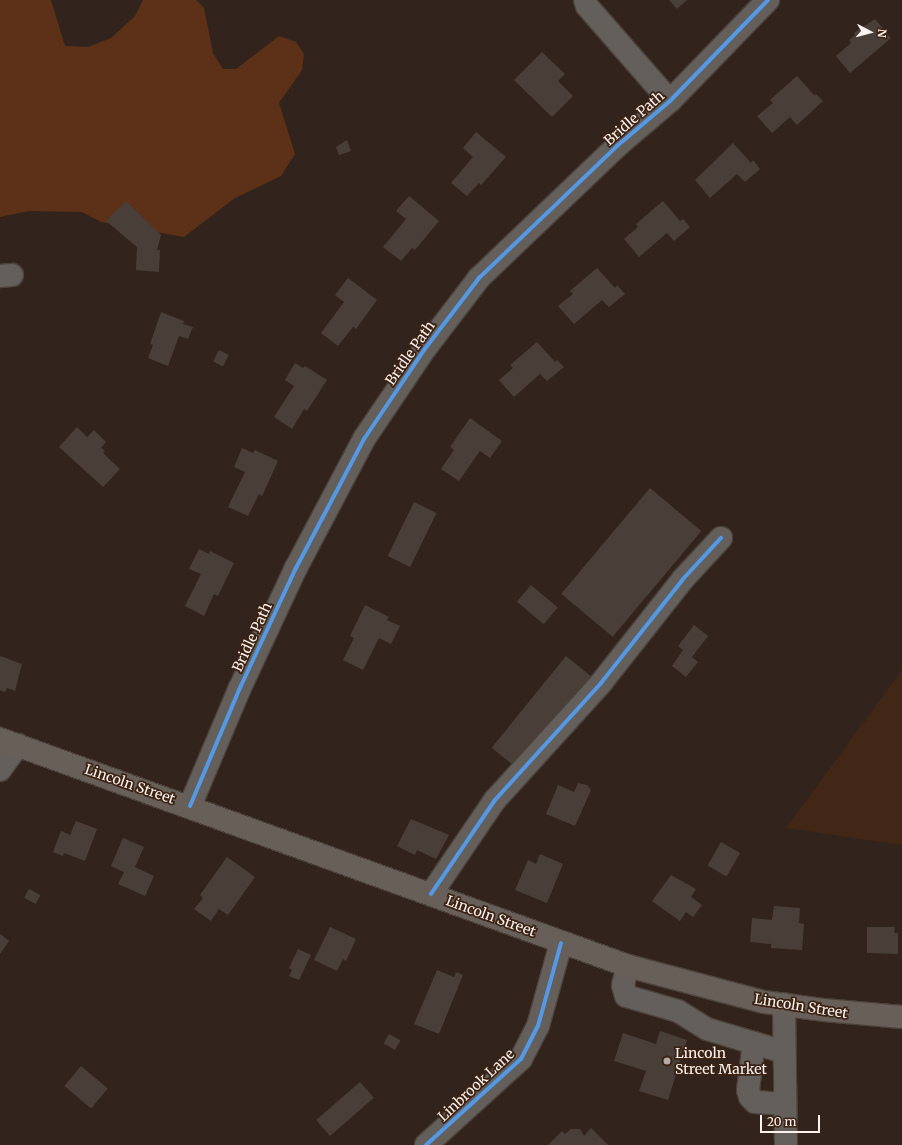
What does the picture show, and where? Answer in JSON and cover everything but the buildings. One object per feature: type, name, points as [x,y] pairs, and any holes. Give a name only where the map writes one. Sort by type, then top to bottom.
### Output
[{"type":"main road","name":"Lincoln Street","points":[[9,742],[190,806],[561,943],[628,966],[764,1002],[824,1010],[902,1017]]},
{"type":"street","points":[[585,0],[587,6],[670,101]]},
{"type":"street","name":"Bridle Path","points":[[190,806],[296,568],[364,439],[420,356],[479,278],[617,146],[670,101],[768,0]]},
{"type":"street","points":[[431,894],[495,800],[602,683],[683,579],[722,538]]},
{"type":"street","points":[[0,770],[9,742]]},
{"type":"street","name":"Linbrook Lane","points":[[426,1145],[522,1059],[538,1026],[561,943]]},
{"type":"street","points":[[628,966],[622,984],[626,996],[678,1011],[707,1029],[784,1052]]},
{"type":"street","points":[[784,1004],[784,1104],[786,1145]]},
{"type":"street","points":[[754,1043],[748,1090],[750,1097],[755,1102],[784,1104]]},
{"type":"shaded area","points":[[0,0],[51,0],[65,46],[88,47],[111,38],[135,16],[143,0],[196,0],[204,8],[213,53],[223,69],[236,69],[279,36],[296,42],[304,54],[302,70],[279,103],[295,154],[281,176],[235,198],[184,237],[101,222],[82,212],[29,211],[0,217]]},
{"type":"shaded area","points":[[902,670],[902,845],[786,828]]},
{"type":"cycle path","points":[[190,806],[239,690],[296,568],[364,439],[424,350],[479,278],[617,146],[670,101],[768,0]]},
{"type":"cycle path","points":[[431,894],[495,800],[601,683],[683,579],[721,538]]},
{"type":"cycle path","points":[[426,1145],[521,1059],[538,1026],[561,943]]},
{"type":"place","name":"Lincoln Street Market","points":[[667,1061]]}]
